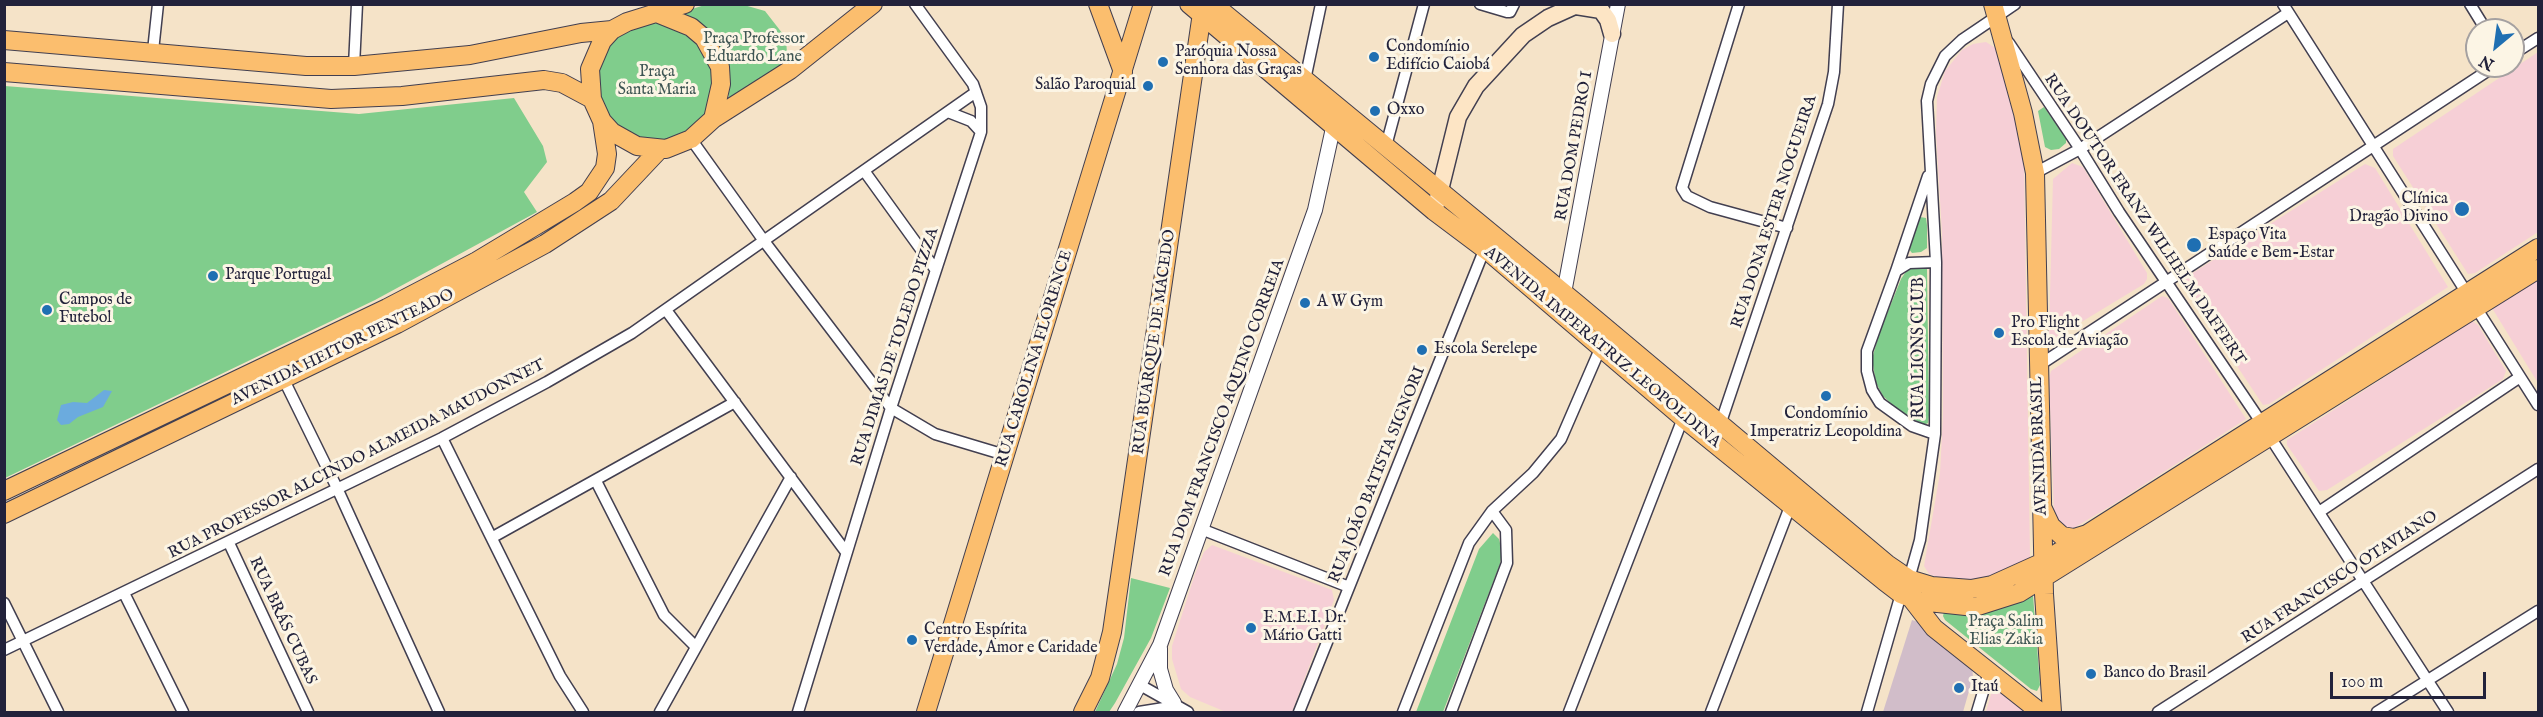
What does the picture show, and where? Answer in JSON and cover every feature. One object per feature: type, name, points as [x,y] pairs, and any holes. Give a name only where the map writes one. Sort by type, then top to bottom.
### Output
[{"type":"main road","points":[[4,40],[286,64],[354,66],[470,56],[581,33],[612,30],[627,22],[659,14],[685,4]]},
{"type":"main road","points":[[612,30],[594,54],[589,84],[592,99],[602,121],[624,140],[638,146],[660,148],[679,146],[691,139],[713,119],[790,70],[873,4]]},
{"type":"main road","points":[[1098,4],[1123,72]]},
{"type":"main road","name":"RUA CAROLINA FLORENCE","points":[[926,712],[1143,4]]},
{"type":"main road","points":[[1434,211],[1441,192],[1458,117],[1476,86],[1523,35],[1548,18],[1577,5],[1601,10],[1608,20],[1612,34]]},
{"type":"main road","name":"AVENIDA IMPERATRIZ LEOPOLDINA","points":[[1202,7],[1305,80],[1564,293],[1887,564],[1907,590]]},
{"type":"main road","name":"AVENIDA IMPERATRIZ LEOPOLDINA","points":[[1202,7],[1334,127],[1434,211],[1485,248],[1683,418],[1791,504],[1907,590],[1938,605],[1975,607],[2002,600],[2043,571]]},
{"type":"main road","name":"RUA BUARQUE DE MACEDO","points":[[1083,712],[1100,678],[1112,632],[1202,7]]},
{"type":"main road","points":[[659,14],[692,27],[714,52],[720,67],[722,84],[713,119]]},
{"type":"main road","name":"AVENIDA BRASIL","points":[[1997,17],[2023,113],[2035,173],[2043,571],[2052,712]]},
{"type":"main road","points":[[4,72],[173,84],[308,98],[355,99],[425,94],[544,80],[562,83],[592,99]]},
{"type":"main road","name":"AVENIDA HEITOR PENTEADO","points":[[4,491],[387,308],[477,261],[575,202],[589,192],[605,168],[607,154],[602,121]]},
{"type":"main road","name":"AVENIDA HEITOR PENTEADO","points":[[4,514],[397,324],[545,244],[611,201],[660,148]]},
{"type":"main road","points":[[2043,571],[2472,301],[2538,248]]},
{"type":"main road","points":[[2472,301],[2538,269]]},
{"type":"main road","points":[[1539,295],[1564,293]]},
{"type":"main road","points":[[2043,571],[2091,533],[2267,431]]},
{"type":"main road","points":[[2041,499],[2046,519],[2062,536],[2074,538],[2091,533]]},
{"type":"main road","name":"AVENIDA IMPERATRIZ LEOPOLDINA","points":[[1907,590],[1971,589],[2043,571]]},
{"type":"main road","points":[[1907,590],[1934,628],[2040,712]]},
{"type":"street","points":[[153,51],[158,4]]},
{"type":"street","points":[[354,66],[357,4]]},
{"type":"street","name":"RUA DIMAS DE TOLEDO PIZZA","points":[[798,712],[891,408],[981,132],[981,107],[968,76],[915,4]]},
{"type":"street","points":[[1305,80],[1321,4]]},
{"type":"street","points":[[1386,146],[1424,4]]},
{"type":"street","points":[[1480,4],[1506,12],[1510,12],[1514,4]]},
{"type":"street","name":"RUA DOM PEDRO I","points":[[1564,293],[1618,4]]},
{"type":"street","points":[[1739,4],[1682,188],[1687,196],[1710,207],[1787,228]]},
{"type":"street","name":"RUA DONA ESTER NOGUEIRA","points":[[1720,425],[1828,104],[1834,72],[1838,4]]},
{"type":"street","name":"RUA LIONS CLUB","points":[[1867,712],[1907,590],[1920,540],[1935,434],[1935,262],[1926,122],[1931,84],[1945,56],[1962,40],[2015,4]]},
{"type":"street","points":[[2470,4],[2479,18]]},
{"type":"street","points":[[2035,173],[2080,149],[2286,9],[2538,405]]},
{"type":"street","name":"RUA DOUTOR FRANZ WILHELM DAFFERT","points":[[1997,17],[2118,212],[2267,431],[2448,712]]},
{"type":"street","points":[[2525,46],[2538,38]]},
{"type":"street","points":[[2038,366],[2477,78]]},
{"type":"street","name":"RUA PROFESSOR ALCINDO ALMEIDA MAUDONNET","points":[[4,650],[229,543],[442,438],[548,382],[632,333],[666,310],[976,92]]},
{"type":"street","name":"RUA DOM FRANCISCO AQUINO CORREIA","points":[[1125,712],[1160,645],[1315,210],[1337,107]]},
{"type":"street","points":[[948,112],[968,118],[981,132]]},
{"type":"street","points":[[691,139],[764,241],[891,408],[935,434],[1005,455]]},
{"type":"street","name":"RUA LIONS CLUB","points":[[1930,171],[1867,351],[1867,371],[1872,390],[1880,403],[1912,426],[1935,434]]},
{"type":"street","points":[[865,172],[935,269]]},
{"type":"street","name":"RUA JOÃO BATISTA SIGNORI","points":[[1299,712],[1485,248]]},
{"type":"street","name":"RUA LIONS CLUB","points":[[1896,271],[1909,263],[1935,262]]},
{"type":"street","points":[[666,310],[846,552]]},
{"type":"street","points":[[1403,712],[1469,543],[1492,511],[1533,473],[1561,439],[1600,349]]},
{"type":"street","points":[[2319,512],[2520,377]]},
{"type":"street","points":[[283,378],[338,488],[440,712]]},
{"type":"street","points":[[493,537],[735,402]]},
{"type":"street","points":[[1569,712],[1683,418]]},
{"type":"street","points":[[442,438],[560,676],[583,712]]},
{"type":"street","name":"RUA FRANCISCO OTAVIANO","points":[[2158,712],[2538,469]]},
{"type":"street","points":[[660,712],[791,477]]},
{"type":"street","points":[[596,481],[664,615],[696,647]]},
{"type":"street","points":[[1711,712],[1791,504]]},
{"type":"street","points":[[1451,712],[1508,563],[1506,530],[1492,511]]},
{"type":"street","points":[[1201,529],[1349,587]]},
{"type":"street","name":"RUA BRÁS CUBAS","points":[[229,543],[308,712]]},
{"type":"street","points":[[124,593],[183,712]]},
{"type":"street","points":[[4,603],[58,712]]},
{"type":"street","points":[[2377,712],[2538,611]]},
{"type":"street","points":[[1160,645],[1160,669],[1166,690],[1174,703]]},
{"type":"street","points":[[1977,712],[1989,672]]},
{"type":"street","points":[[1140,685],[1187,712]]},
{"type":"street","points":[[1139,712],[1164,708],[1187,712]]},
{"type":"shaded area","points":[[1986,42],[1997,49],[2024,157],[2030,558],[1977,582],[1945,580],[1929,574],[1924,566],[1940,473],[1943,415],[1942,233],[1936,132],[1937,97],[1945,71],[1962,50],[1973,44]]},
{"type":"shaded area","points":[[2538,52],[2538,232],[2475,273],[2468,274],[2393,156],[2393,149],[2499,78],[2525,78],[2525,61]]},
{"type":"shaded area","points":[[2072,163],[2083,167],[2147,273],[2147,279],[2144,284],[2055,338],[2049,334],[2053,179]]},
{"type":"shaded area","points":[[2365,164],[2375,168],[2448,287],[2269,404],[2263,405],[2185,288],[2184,282],[2188,276]]},
{"type":"shaded area","points":[[2538,277],[2538,383],[2492,308]]},
{"type":"shaded area","points":[[2162,296],[2168,298],[2246,419],[2109,507],[2072,529],[2065,529],[2058,525],[2054,514],[2049,379],[2051,371]]},
{"type":"shaded area","points":[[2472,321],[2478,325],[2506,371],[2503,379],[2327,490],[2319,491],[2287,445],[2287,440]]},
{"type":"shaded area","name":"E.M.E.I. Dr. Mário Gatti","points":[[1212,545],[1332,590],[1334,600],[1292,712],[1226,712],[1190,697],[1181,689],[1172,659],[1172,646],[1195,574],[1204,552]]},
{"type":"shaded area","points":[[1912,620],[1918,622],[1972,667],[1973,677],[1963,712],[1883,712]]},
{"type":"shaded area","points":[[1998,687],[2031,712],[1986,712],[1991,694],[1994,688]]},
{"type":"green space","name":"Praça Professor Eduardo Lane","points":[[708,4],[744,5],[765,11],[786,38],[787,54],[782,69],[728,103],[730,81],[720,48],[700,27],[679,13]]},
{"type":"green space","name":"Praça Santa Maria","points":[[653,22],[673,24],[706,46],[718,85],[704,122],[669,142],[649,143],[614,126],[602,110],[597,71],[604,52],[616,37],[633,26]]},
{"type":"green space","name":"Parque Portugal","points":[[5,86],[359,114],[514,98],[543,146],[547,162],[524,192],[537,212],[375,300],[5,478]]},
{"type":"green space","points":[[2044,107],[2066,138],[2066,143],[2059,149],[2051,150],[2045,147],[2038,111]]},
{"type":"green space","points":[[1920,217],[1926,218],[1927,248],[1921,252],[1912,253],[1908,248],[1916,221]]},
{"type":"green space","points":[[1922,264],[1927,269],[1929,415],[1928,423],[1924,425],[1900,412],[1883,396],[1876,383],[1872,359],[1879,334],[1901,279],[1907,270]]},
{"type":"green space","points":[[1493,533],[1499,539],[1502,551],[1500,564],[1443,712],[1416,712],[1479,549]]},
{"type":"green space","points":[[1131,578],[1170,588],[1151,638],[1115,703],[1109,712],[1095,712],[1117,664],[1124,638]]},
{"type":"green space","name":"Praça Salim Elias Zakia","points":[[2028,594],[2033,595],[2040,685],[2037,691],[2031,689],[1945,620],[1943,616],[1944,612]]},
{"type":"water","points":[[104,390],[112,391],[103,407],[78,417],[69,424],[61,425],[57,420],[61,405],[73,402],[87,403]]},
{"type":"place","name":"Condomínio Edifício Caiobá","points":[[1374,57]]},
{"type":"place","name":"Paróquia Nossa Senhora das Graças","points":[[1163,62]]},
{"type":"place","name":"Salão Paroquial","points":[[1148,86]]},
{"type":"place","name":"Oxxo","points":[[1375,111]]},
{"type":"place","name":"Clínica Dragão Divino","points":[[2462,209]]},
{"type":"place","name":"Espaço Vita Saúde e Bem-Estar","points":[[2194,245]]},
{"type":"place","name":"Parque Portugal","points":[[213,276]]},
{"type":"place","name":"A W Gym","points":[[1305,303]]},
{"type":"place","name":"Campos de Futebol","points":[[47,310]]},
{"type":"place","name":"Pro Flight Escola de Aviação","points":[[1999,333]]},
{"type":"place","name":"Escola Serelepe","points":[[1422,350]]},
{"type":"place","name":"Condomínio Imperatriz Leopoldina","points":[[1826,396]]},
{"type":"place","name":"E.M.E.I. Dr. Mário Gatti","points":[[1251,628]]},
{"type":"place","name":"Centro Espírita Verdade, Amor e Caridade","points":[[912,640]]},
{"type":"place","name":"Banco do Brasil","points":[[2091,674]]},
{"type":"place","name":"Itaú","points":[[1959,688]]}]
